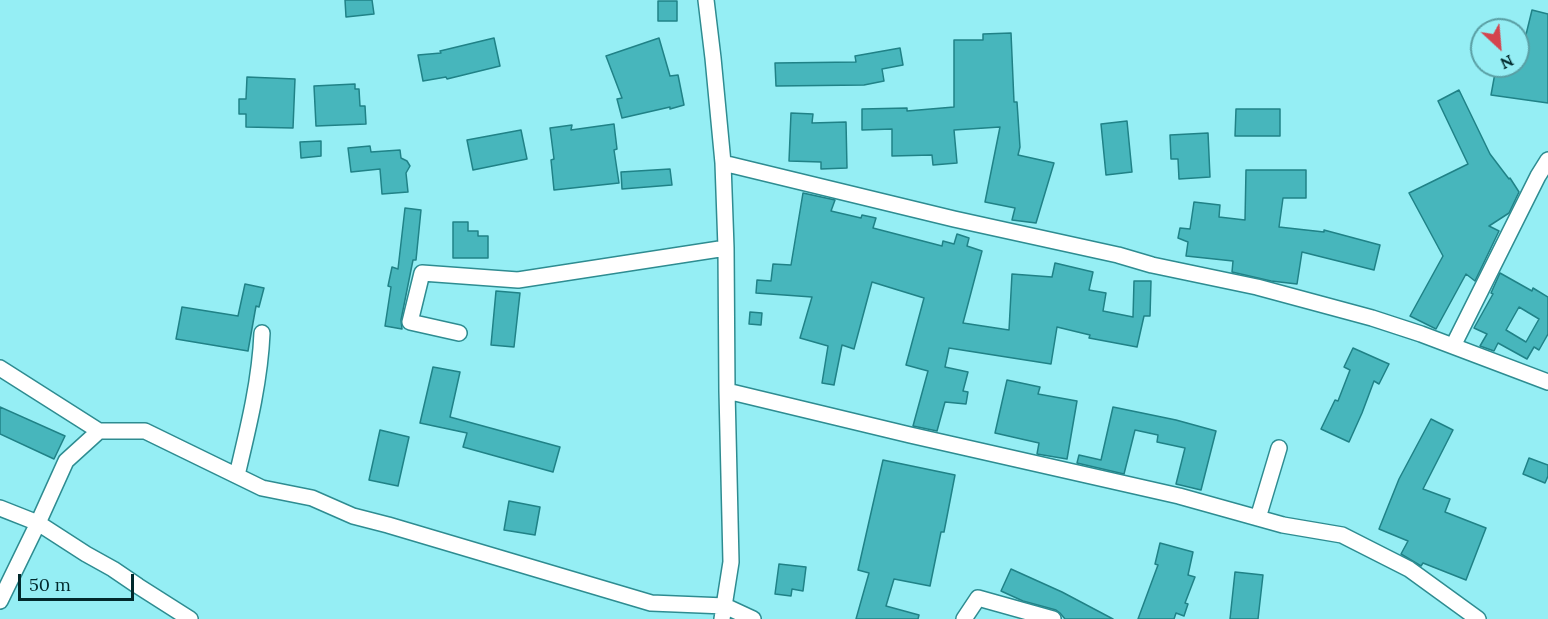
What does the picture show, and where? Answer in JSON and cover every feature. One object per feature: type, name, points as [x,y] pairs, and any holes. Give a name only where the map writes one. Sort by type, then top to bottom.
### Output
[{"type":"street","points":[[706,0],[723,163],[726,248],[731,562],[724,612]]},
{"type":"street","points":[[1454,346],[1548,160]]},
{"type":"street","points":[[723,163],[954,219],[1118,255],[1152,265],[1257,286],[1372,318],[1548,382]]},
{"type":"street","points":[[459,333],[410,322],[422,273],[518,280],[726,248]]},
{"type":"street","points":[[237,475],[258,372],[262,333]]},
{"type":"street","points":[[0,368],[99,432],[145,431],[262,488],[312,498],[353,516],[651,603],[724,612],[753,619]]},
{"type":"street","points":[[727,390],[898,432],[1179,496],[1283,525],[1342,535],[1409,569],[1478,619]]},
{"type":"street","points":[[0,601],[66,460],[99,432]]},
{"type":"street","points":[[1258,518],[1279,448]]},
{"type":"street","points":[[0,508],[38,523],[190,619]]},
{"type":"street","points":[[964,619],[978,598],[1053,619]]},
{"type":"building","points":[[345,0],[372,0],[374,14],[346,17]]},
{"type":"building","points":[[658,1],[677,1],[677,21],[658,21]]},
{"type":"building","points":[[1532,10],[1548,14],[1548,103],[1491,95],[1494,78],[1530,78]]},
{"type":"building","points":[[1011,33],[1014,102],[1017,102],[1020,147],[1018,155],[1054,163],[1036,223],[1012,220],[1015,208],[985,202],[1000,127],[954,130],[957,163],[933,165],[932,155],[892,156],[892,129],[862,130],[862,109],[907,108],[907,111],[954,107],[954,40],[983,40],[983,34]]},
{"type":"building","points":[[494,38],[500,66],[447,79],[446,77],[423,81],[418,55],[441,53],[440,51]]},
{"type":"building","points":[[659,38],[670,76],[678,75],[684,105],[622,118],[617,99],[622,98],[606,56]]},
{"type":"building","points":[[900,48],[903,65],[882,69],[884,81],[864,85],[776,86],[775,63],[856,62],[855,56]]},
{"type":"building","points":[[247,77],[295,79],[293,128],[246,127],[246,114],[239,114],[239,99],[246,99]]},
{"type":"building","points":[[355,84],[355,89],[359,89],[360,106],[365,106],[366,124],[316,126],[314,86]]},
{"type":"building","points":[[1459,90],[1490,154],[1519,192],[1509,213],[1489,226],[1499,231],[1475,281],[1466,274],[1436,329],[1410,316],[1443,256],[1409,193],[1468,164],[1438,101]]},
{"type":"building","points":[[1236,109],[1280,109],[1280,136],[1235,136]]},
{"type":"building","points":[[791,113],[813,114],[812,123],[846,122],[847,168],[821,169],[821,162],[789,161]]},
{"type":"building","points":[[1127,121],[1132,172],[1106,175],[1101,124]]},
{"type":"building","points":[[614,124],[617,149],[614,150],[619,183],[554,190],[551,160],[554,159],[550,128],[572,125],[571,130]]},
{"type":"building","points":[[521,130],[527,159],[473,170],[467,140]]},
{"type":"building","points":[[1208,133],[1210,177],[1179,179],[1178,159],[1171,159],[1170,135]]},
{"type":"building","points":[[321,141],[321,156],[301,158],[300,142]]},
{"type":"building","points":[[370,146],[371,152],[400,150],[401,158],[410,166],[406,173],[408,192],[382,194],[380,169],[351,172],[348,148]]},
{"type":"building","points":[[670,169],[672,185],[622,189],[621,172]]},
{"type":"building","points":[[1246,170],[1306,170],[1306,198],[1283,198],[1279,227],[1324,232],[1324,230],[1380,245],[1374,270],[1302,252],[1297,284],[1232,272],[1233,261],[1186,256],[1188,242],[1178,238],[1180,228],[1190,229],[1194,202],[1220,205],[1219,217],[1245,220]]},
{"type":"building","points":[[803,193],[835,200],[831,211],[861,218],[862,215],[876,218],[873,228],[942,246],[943,241],[954,244],[957,234],[969,238],[967,246],[982,251],[963,323],[1009,330],[1012,274],[1052,277],[1055,263],[1093,272],[1089,290],[1106,293],[1103,311],[1133,317],[1134,281],[1151,281],[1150,316],[1144,316],[1137,347],[1089,338],[1090,335],[1057,327],[1051,364],[949,348],[945,367],[968,372],[963,391],[968,392],[966,404],[945,402],[937,431],[913,426],[928,371],[906,365],[924,298],[872,282],[854,349],[842,345],[834,385],[822,383],[828,346],[800,338],[812,297],[756,293],[757,280],[771,281],[773,264],[791,265]]},
{"type":"building","points":[[405,208],[421,210],[416,260],[413,260],[401,320],[402,329],[385,326],[391,287],[388,286],[392,267],[398,269]]},
{"type":"building","points":[[453,222],[468,222],[468,231],[478,231],[478,236],[488,236],[488,258],[453,258]]},
{"type":"building","points":[[1500,273],[1548,297],[1548,334],[1539,350],[1534,347],[1527,359],[1498,343],[1494,351],[1480,346],[1487,334],[1474,328],[1493,294],[1491,293]],"holes":[[[1519,307],[1539,319],[1526,342],[1506,330]]]},
{"type":"building","points":[[245,284],[264,288],[259,307],[256,306],[248,351],[176,339],[182,307],[238,316]]},
{"type":"building","points":[[496,291],[520,293],[514,347],[491,345]]},
{"type":"building","points":[[750,312],[762,313],[761,325],[749,324]]},
{"type":"building","points":[[1353,348],[1389,364],[1379,384],[1374,381],[1349,442],[1321,429],[1335,400],[1338,401],[1350,370],[1344,367]]},
{"type":"building","points":[[433,367],[460,372],[450,417],[560,447],[553,472],[463,447],[467,433],[420,423]]},
{"type":"building","points":[[1007,380],[1040,387],[1038,394],[1077,401],[1067,459],[1037,454],[1039,443],[995,433]]},
{"type":"building","points":[[0,407],[65,436],[54,459],[0,434]]},
{"type":"building","points":[[1113,407],[1216,431],[1201,490],[1176,484],[1185,448],[1157,442],[1158,435],[1135,430],[1124,474],[1077,463],[1079,455],[1101,460]]},
{"type":"building","points":[[1431,419],[1453,430],[1423,489],[1450,499],[1445,512],[1486,528],[1466,580],[1423,563],[1421,566],[1401,554],[1408,541],[1379,529],[1399,479]]},
{"type":"building","points":[[380,430],[409,437],[398,486],[369,480]]},
{"type":"building","points":[[1529,458],[1548,465],[1548,476],[1545,483],[1523,474]]},
{"type":"building","points":[[883,460],[955,475],[930,586],[894,579],[886,606],[919,615],[918,619],[856,619],[869,573],[858,570]]},
{"type":"building","points":[[509,501],[540,507],[535,535],[504,530]]},
{"type":"building","points":[[1160,543],[1193,552],[1188,575],[1195,577],[1185,603],[1188,604],[1184,616],[1176,613],[1174,619],[1138,619],[1158,565],[1155,564]]},
{"type":"building","points":[[779,564],[806,567],[803,591],[792,589],[791,596],[775,594]]},
{"type":"building","points":[[1011,569],[1113,619],[1065,619],[1056,610],[1023,601],[1001,591]]},
{"type":"building","points":[[1235,572],[1263,575],[1258,619],[1230,619]]}]
